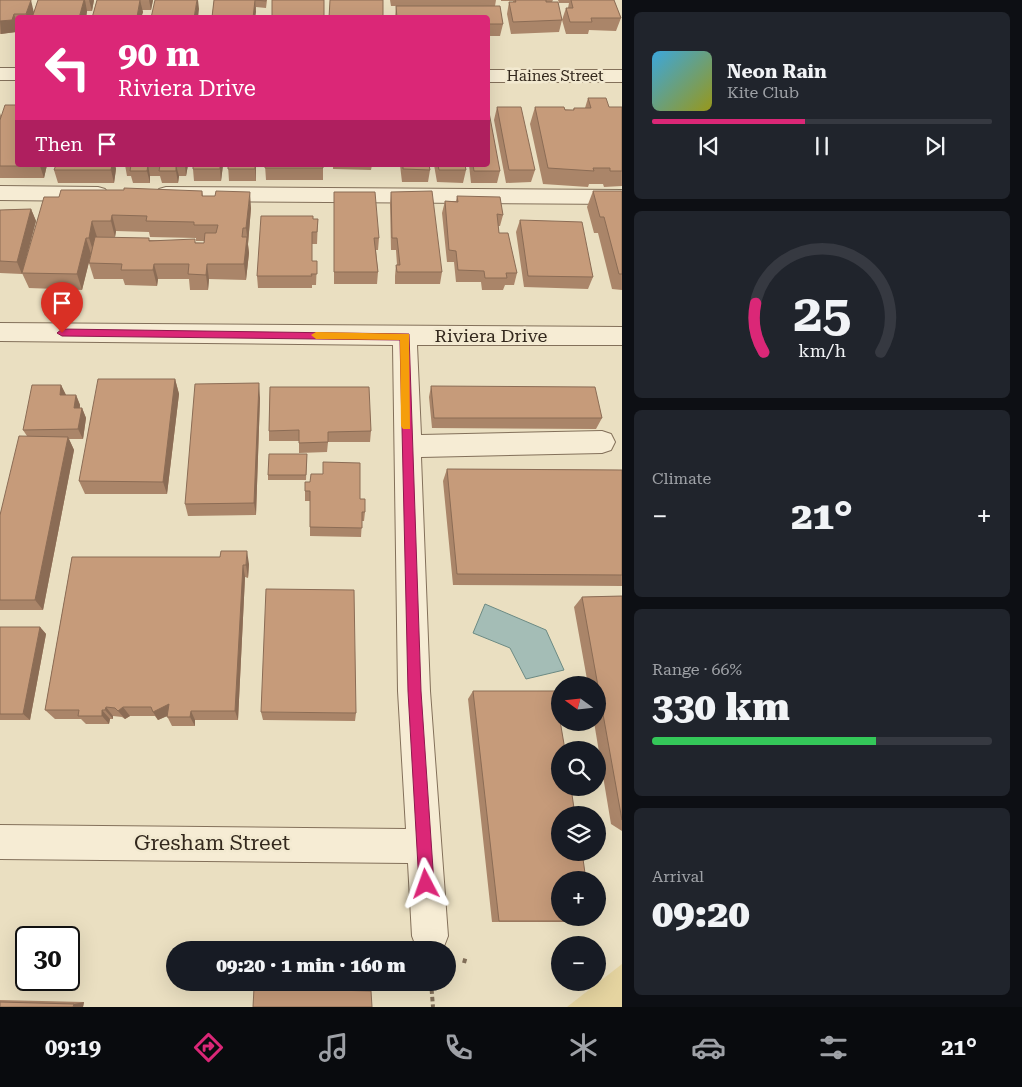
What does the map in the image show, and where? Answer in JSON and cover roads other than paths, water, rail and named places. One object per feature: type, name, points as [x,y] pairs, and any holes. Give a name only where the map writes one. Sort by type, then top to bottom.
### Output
[{"type":"street","points":[[0,74],[15,74]]},
{"type":"street","name":"Haines Street","points":[[490,76],[622,76]]},
{"type":"street","points":[[0,193],[116,194]]},
{"type":"street","points":[[146,194],[622,197]]},
{"type":"street","name":"Riviera Drive","points":[[0,332],[622,336]]},
{"type":"street","points":[[405,336],[414,691],[430,936]]},
{"type":"street","points":[[407,446],[602,442]]},
{"type":"street","name":"Gresham Street","points":[[0,842],[424,846]]},
{"type":"water","points":[[485,604],[546,630],[564,670],[526,679],[510,648],[473,633]]}]
